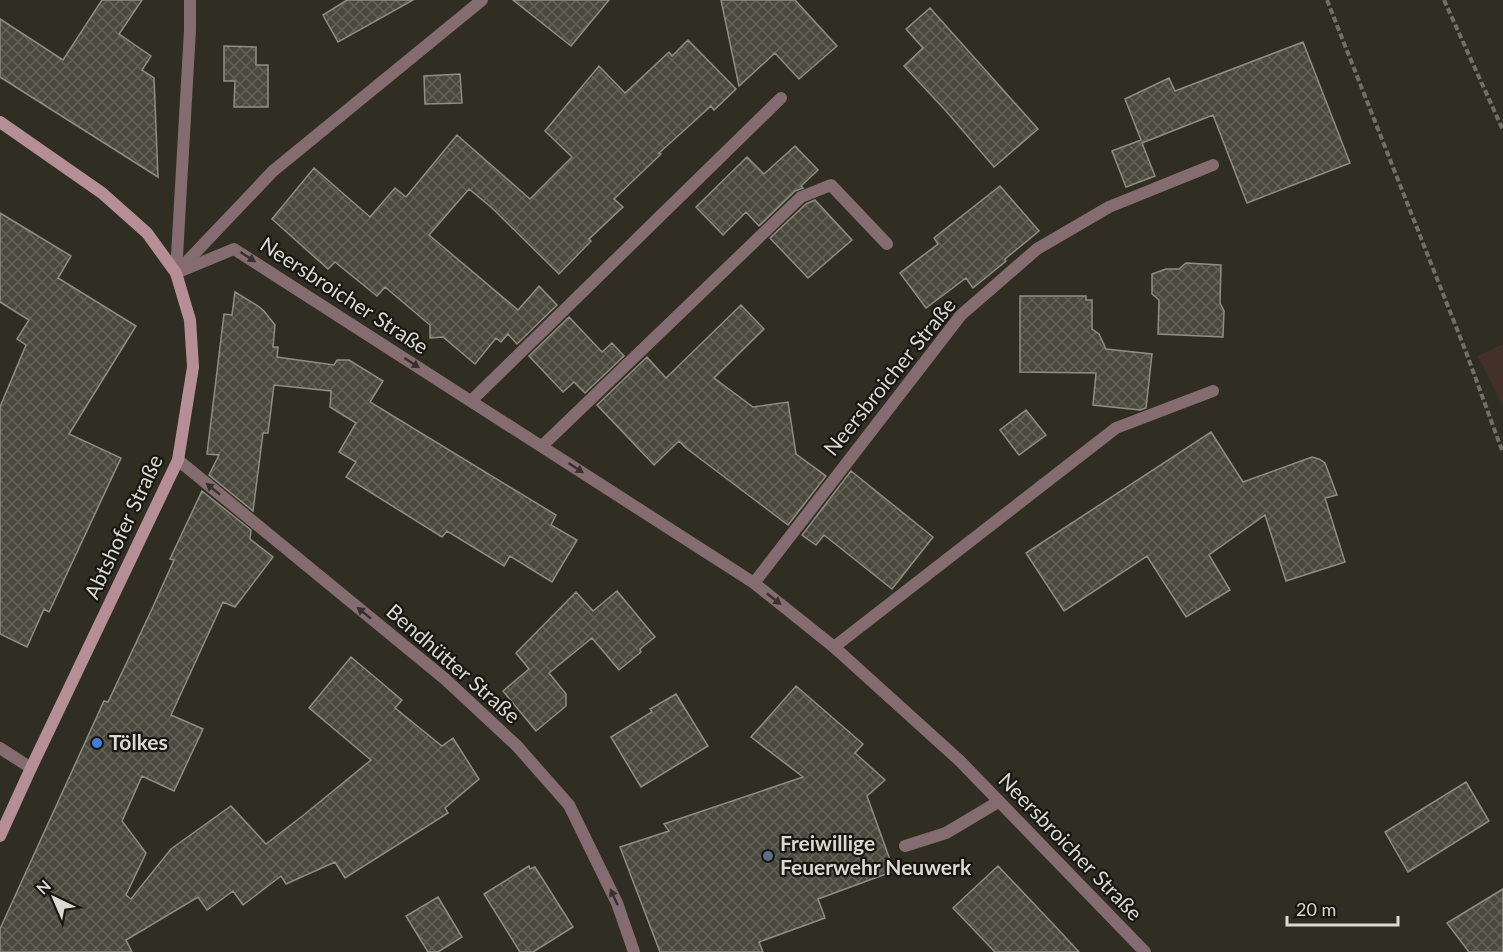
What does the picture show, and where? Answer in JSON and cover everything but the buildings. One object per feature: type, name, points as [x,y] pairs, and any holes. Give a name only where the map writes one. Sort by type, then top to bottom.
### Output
[{"type":"street","name":"Abtshofer Straße","points":[[0,836],[178,460],[193,367],[190,320],[176,273],[190,0]]},
{"type":"street","points":[[0,122],[102,193],[147,233],[176,273],[273,171],[482,0]]},
{"type":"street","points":[[471,401],[781,98]]},
{"type":"street","name":"Neersbroicher Straße","points":[[754,583],[961,315],[1037,249],[1108,207],[1214,165]]},
{"type":"street","points":[[542,446],[801,197],[831,185],[887,244]]},
{"type":"street","name":"Neersbroicher Straße","points":[[176,273],[234,249],[754,583],[834,647],[960,761],[1145,952]]},
{"type":"street","points":[[834,647],[1116,428],[1213,391]]},
{"type":"street","name":"Bendhütter Straße","points":[[178,460],[445,679],[517,746],[569,805],[617,903],[634,952]]},
{"type":"street","points":[[0,748],[31,768]]},
{"type":"street","points":[[905,846],[946,833],[998,802]]},
{"type":"path","points":[[1327,0],[1404,192],[1503,453]]},
{"type":"path","points":[[1444,0],[1503,130]]},
{"type":"shaded area","points":[[1503,344],[1503,406],[1478,356]]},
{"type":"place","name":"Tölkes","points":[[97,743]]},
{"type":"place","name":"Freiwillige Feuerwehr Neuwerk","points":[[768,856]]}]
